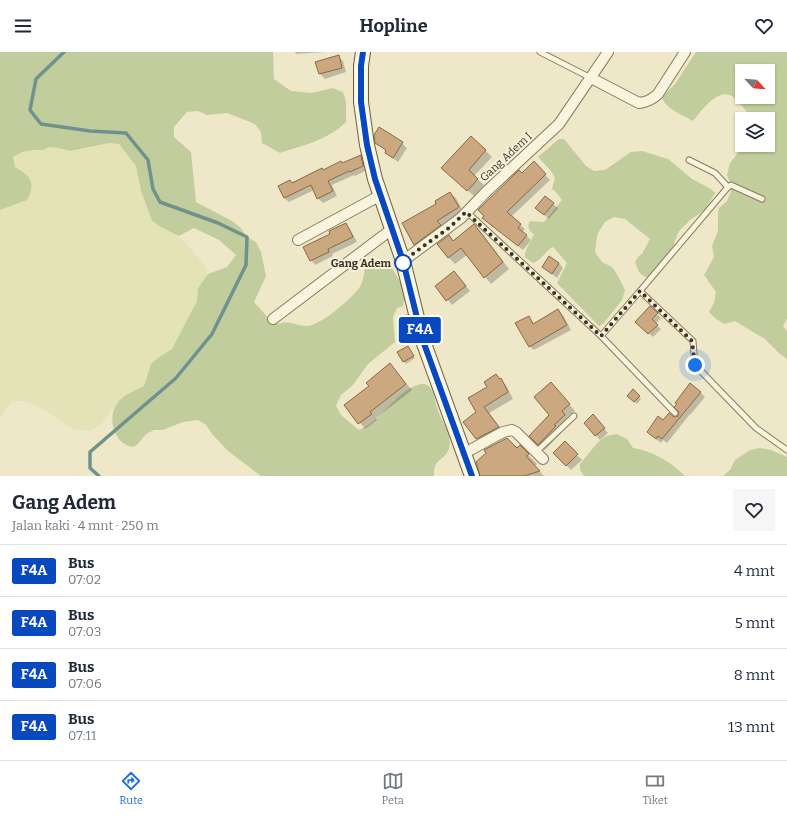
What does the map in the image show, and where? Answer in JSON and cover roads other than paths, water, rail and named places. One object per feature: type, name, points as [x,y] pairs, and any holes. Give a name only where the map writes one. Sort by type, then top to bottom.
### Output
[{"type":"main road","points":[[363,52],[361,66],[361,102],[367,145],[380,195],[403,261],[422,338],[472,476]]},
{"type":"street","name":"Gang Adem I","points":[[403,261],[450,227],[559,124],[608,52]]},
{"type":"street","points":[[591,78],[639,103],[644,102],[658,94],[685,52]]},
{"type":"street","points":[[298,240],[380,195]]},
{"type":"street","points":[[273,319],[392,229]]},
{"type":"street","points":[[463,454],[503,432],[512,430],[516,432],[544,460]]},
{"type":"lane","points":[[540,52],[591,78]]},
{"type":"lane","points":[[689,160],[714,173],[728,187]]},
{"type":"lane","points":[[601,336],[728,187],[731,185],[762,199]]},
{"type":"lane","points":[[466,212],[601,336],[675,413]]},
{"type":"lane","points":[[640,291],[692,341],[695,365],[756,428],[787,450]]},
{"type":"lane","points":[[536,452],[574,416]]},
{"type":"waterway","points":[[64,52],[36,79],[30,110],[41,124],[90,131],[126,133],[148,160],[153,189],[160,202],[218,223],[247,237],[246,265],[212,334],[176,378],[90,452],[90,468],[99,476]]},
{"type":"place","name":"Gang Adem","points":[[403,263]]}]
